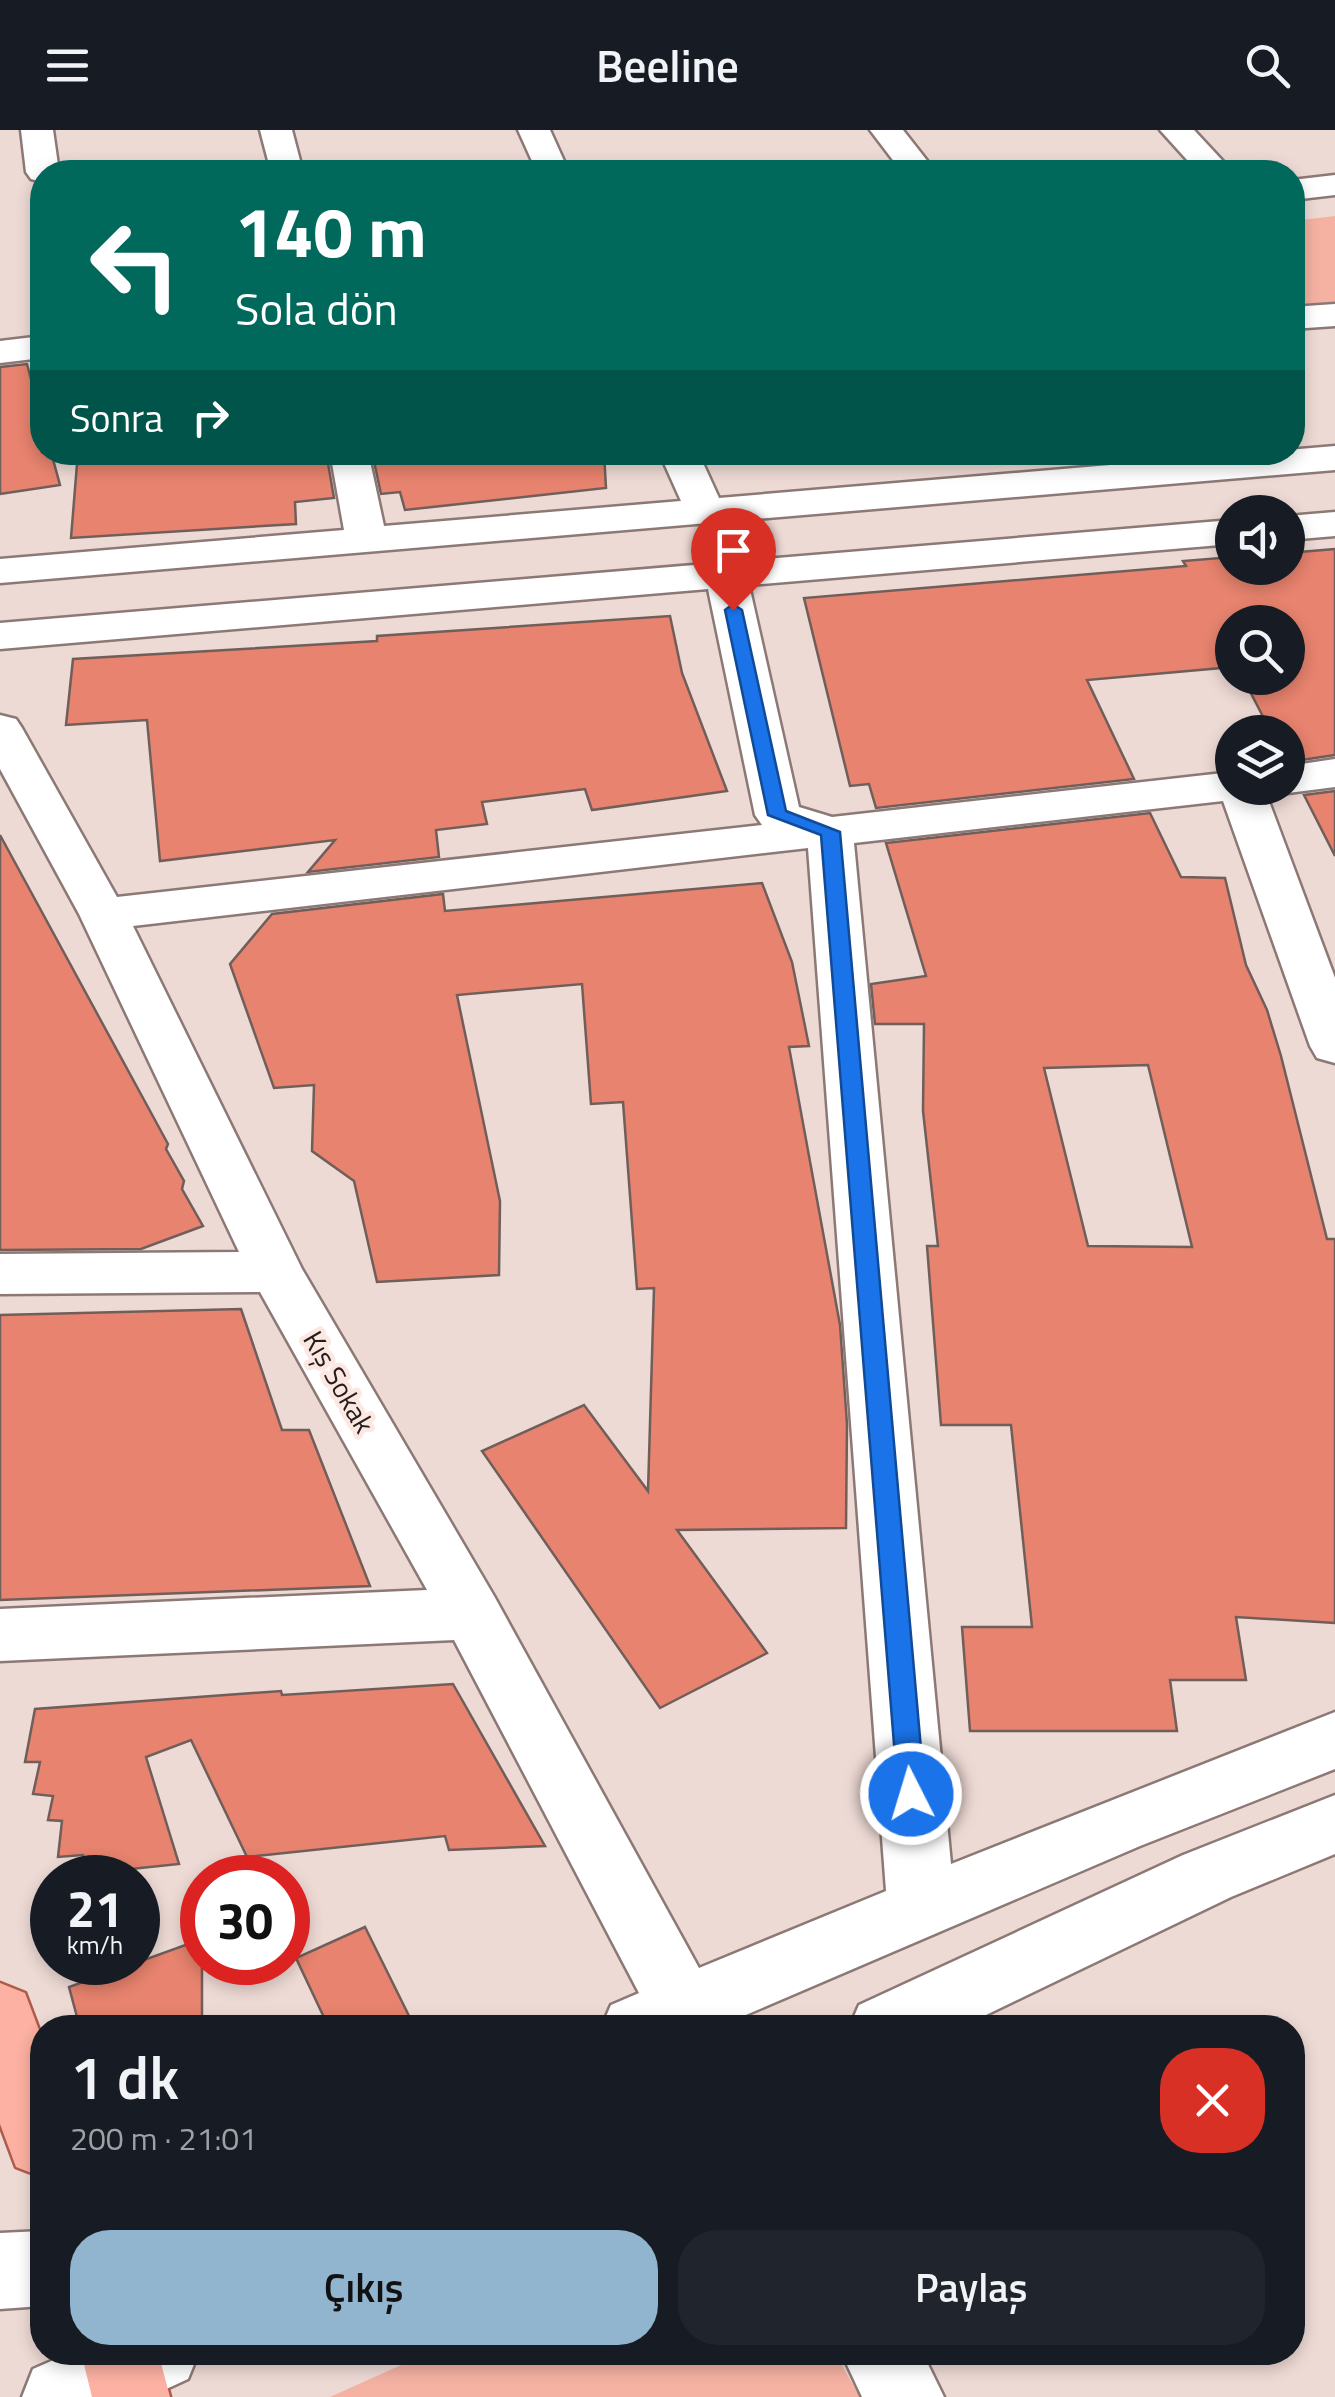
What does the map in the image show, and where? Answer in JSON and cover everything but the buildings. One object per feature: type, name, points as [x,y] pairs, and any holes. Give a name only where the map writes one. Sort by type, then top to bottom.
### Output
[{"type":"main road","points":[[0,2016],[30,2106]]},
{"type":"street","points":[[0,133],[37,130],[41,160]]},
{"type":"street","points":[[276,130],[284,160]]},
{"type":"street","points":[[534,130],[548,160]]},
{"type":"street","points":[[886,130],[910,160]]},
{"type":"street","points":[[1176,130],[1205,160]]},
{"type":"street","points":[[1305,188],[1335,185]]},
{"type":"street","points":[[1305,317],[1335,315]]},
{"type":"street","points":[[0,352],[30,348]]},
{"type":"street","points":[[1305,459],[1335,458]]},
{"type":"street","points":[[352,465],[366,539]]},
{"type":"street","points":[[684,465],[704,511]]},
{"type":"street","points":[[0,571],[704,511],[1126,465]]},
{"type":"street","points":[[1305,527],[1335,524]]},
{"type":"street","points":[[0,636],[1215,533]]},
{"type":"street","points":[[726,576],[778,815],[830,832]]},
{"type":"street","name":"Kış Sokak","points":[[0,728],[103,914],[276,1272],[472,1614],[669,2015]]},
{"type":"street","points":[[1305,777],[1335,773]]},
{"type":"street","points":[[103,914],[1215,788]]},
{"type":"street","points":[[1247,805],[1335,1046]]},
{"type":"street","points":[[830,832],[921,1910]]},
{"type":"street","points":[[0,1274],[276,1272]]},
{"type":"street","points":[[0,1635],[472,1614]]},
{"type":"street","points":[[682,2015],[1117,1825],[1335,1740]]},
{"type":"street","points":[[912,2015],[1207,1876],[1335,1824]]},
{"type":"street","points":[[0,2271],[30,2270]]},
{"type":"street","points":[[887,2365],[905,2397]]},
{"type":"shaded area","points":[[1335,216],[1335,303],[1305,306],[1305,219]]},
{"type":"shaded area","points":[[401,2365],[842,2365],[860,2397],[330,2397]]},
{"type":"route","points":[[733,610],[778,815],[830,832],[911,1794]]}]
